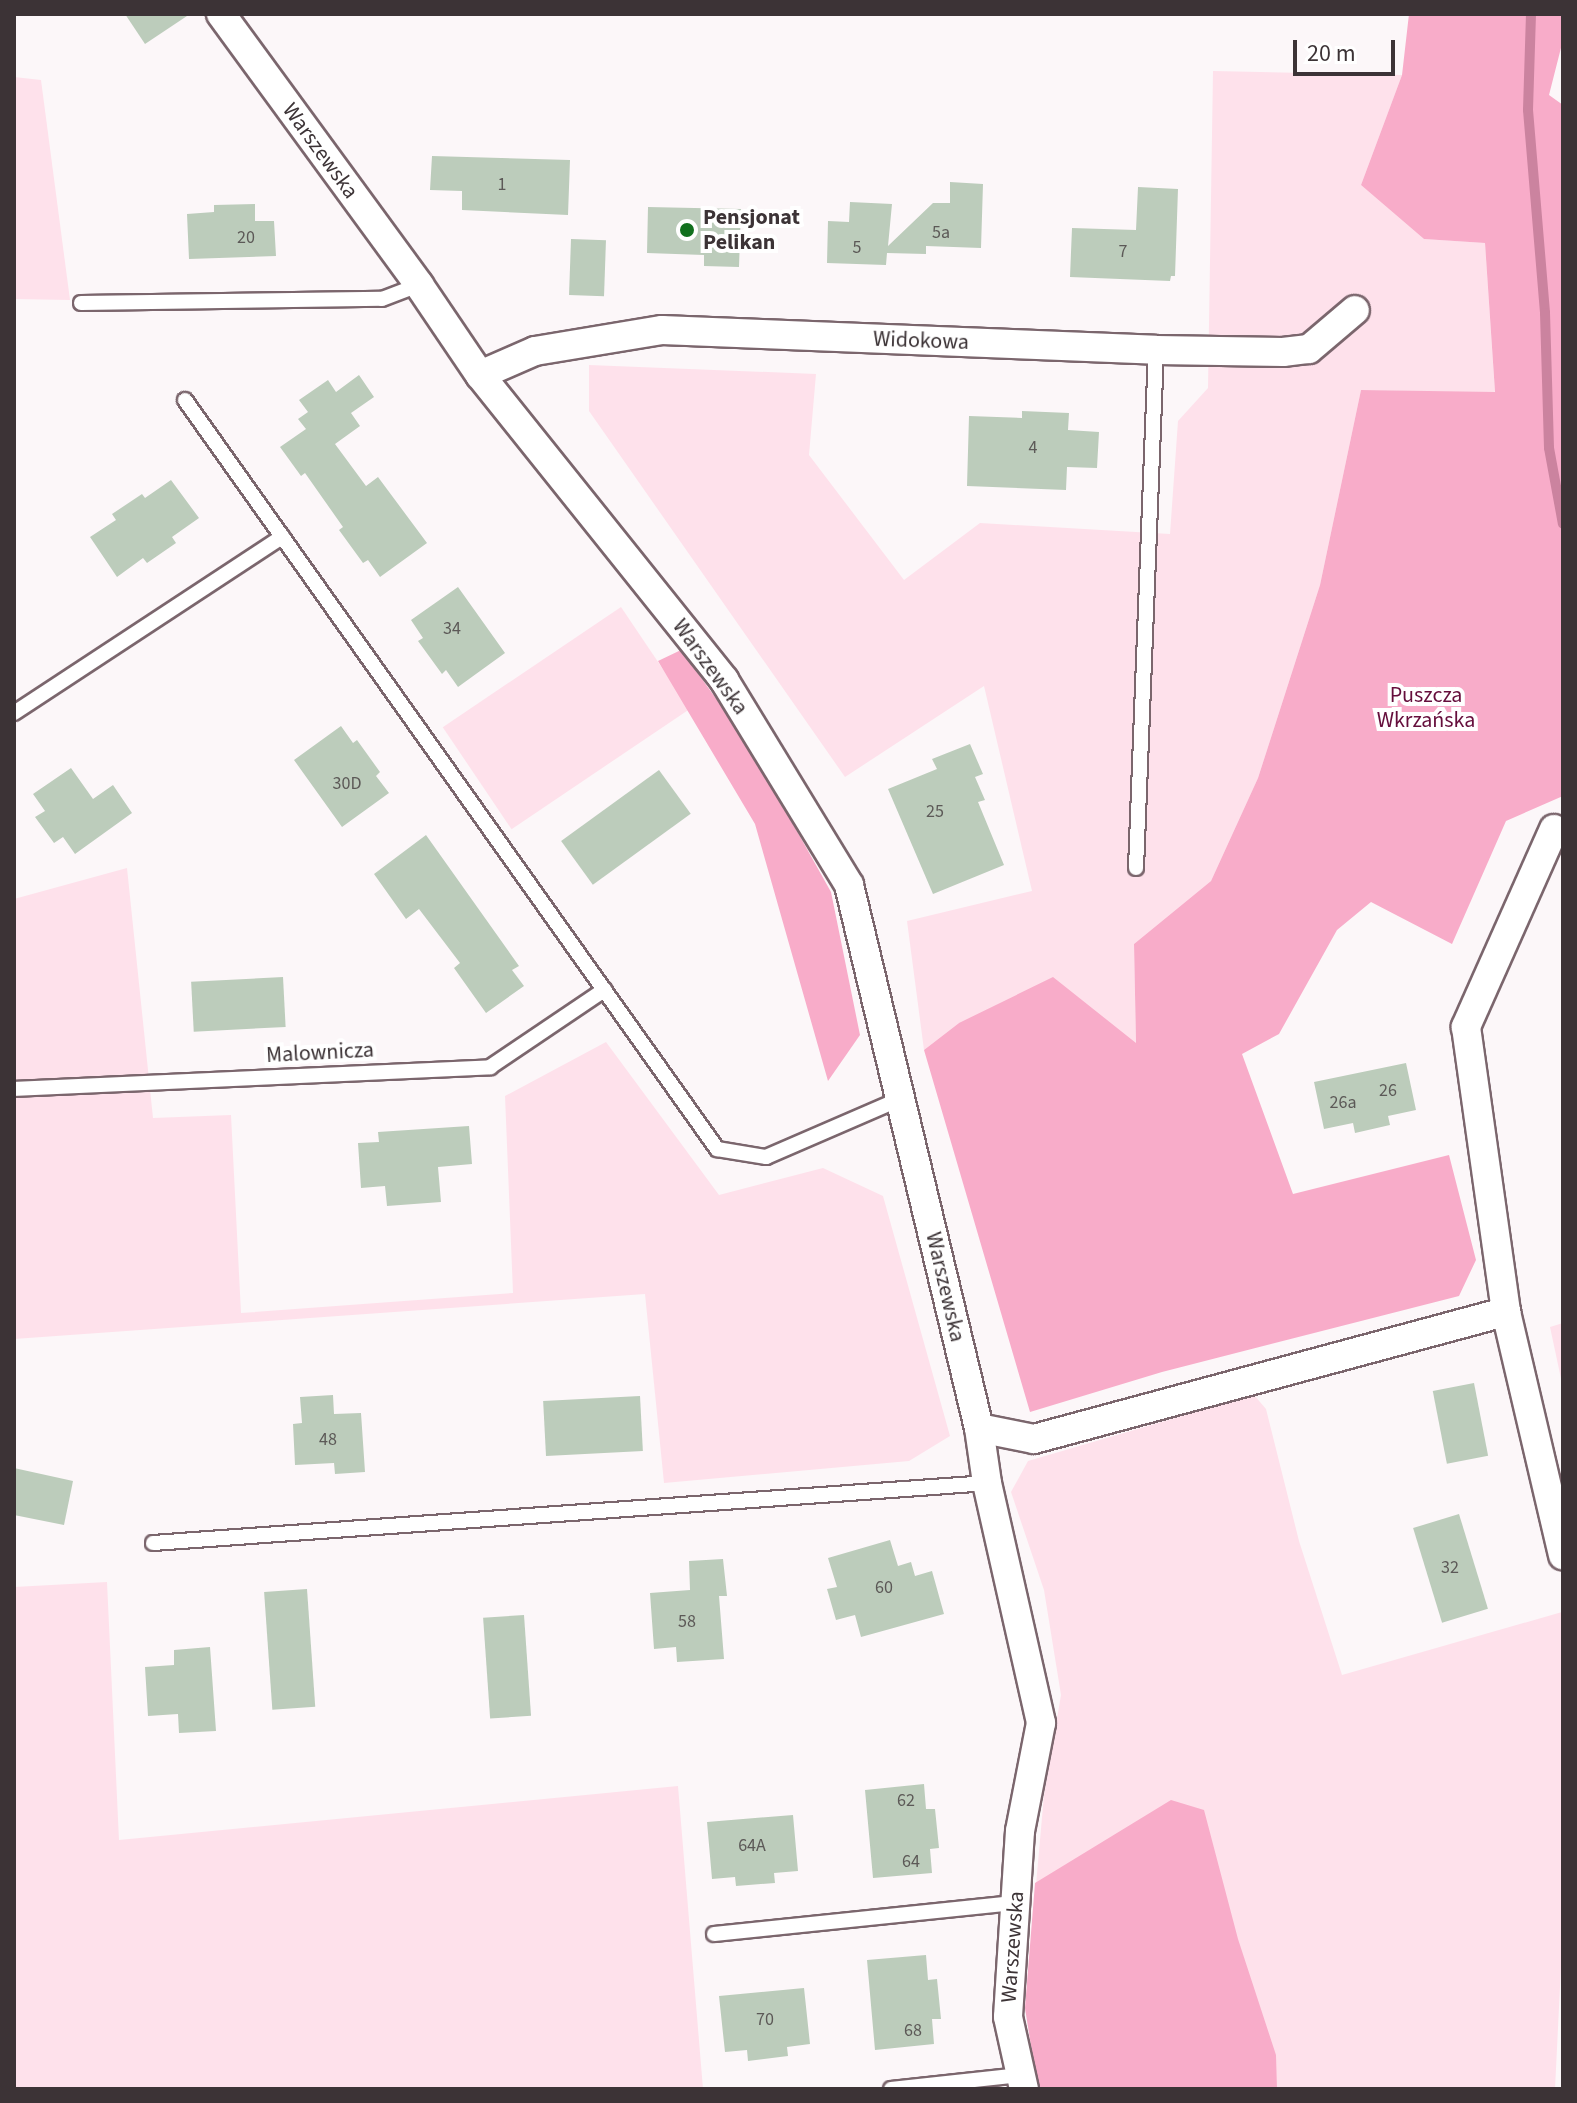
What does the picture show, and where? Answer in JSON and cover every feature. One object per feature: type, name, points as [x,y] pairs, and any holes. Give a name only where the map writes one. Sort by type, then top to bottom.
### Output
[{"type":"street","name":"Warszewska","points":[[221,14],[419,285],[480,375],[724,680],[849,885],[979,1428],[987,1483],[1041,1723],[1020,1831],[1008,2017],[1022,2082]]},
{"type":"street","name":"Widokowa","points":[[480,375],[535,351],[662,330],[1156,350],[1309,349],[1355,310]]},
{"type":"street","points":[[1554,829],[1466,1027],[1506,1312],[1563,1555]]},
{"type":"street","points":[[979,1428],[1034,1439],[1506,1312]]},
{"type":"lane","points":[[81,303],[382,299],[419,285]]},
{"type":"lane","points":[[1136,868],[1156,350]]},
{"type":"lane","points":[[185,400],[717,1149],[766,1157],[900,1099]]},
{"type":"lane","points":[[14,713],[282,537]]},
{"type":"lane","name":"Malownicza","points":[[14,1089],[490,1067],[604,990]]},
{"type":"lane","points":[[153,1543],[987,1483]]},
{"type":"lane","points":[[714,1934],[1016,1903]]},
{"type":"lane","points":[[891,2089],[1022,2082]]},
{"type":"shaded area","points":[[1213,71],[1402,75],[1361,185],[1424,239],[1485,243],[1495,393],[1361,390],[1320,585],[1258,778],[1211,881],[1134,944],[1136,1044],[959,1023],[924,1050],[907,921],[1032,891],[984,686],[845,777],[589,411],[589,365],[816,374],[809,455],[904,580],[980,523],[1170,534],[1178,421],[1208,388]]},
{"type":"shaded area","points":[[14,77],[41,80],[70,300],[14,299]]},
{"type":"shaded area","points":[[621,607],[690,709],[512,829],[443,727]]},
{"type":"shaded area","points":[[127,868],[153,1118],[231,1115],[241,1313],[513,1293],[505,1096],[606,1042],[719,1195],[823,1168],[883,1196],[950,1436],[909,1461],[664,1483],[645,1294],[14,1339],[14,899]]},
{"type":"shaded area","points":[[1563,1323],[1563,1388],[1550,1327]]},
{"type":"shaded area","points":[[1254,1395],[1266,1409],[1299,1541],[1342,1675],[1562,1612],[1563,1926],[1555,2089],[1038,2089],[1025,2008],[1044,1795],[1061,1695],[1044,1590],[1011,1492],[1028,1461]]},
{"type":"shaded area","points":[[107,1582],[119,1840],[678,1786],[703,2089],[14,2089],[14,1587]]},
{"type":"green space","name":"Puszcza Wkrzańska","points":[[1409,14],[1563,14],[1563,40],[1549,95],[1563,105],[1563,796],[1506,821],[1452,944],[1371,902],[1337,930],[1279,1034],[1242,1054],[1293,1194],[1449,1155],[1476,1260],[1459,1296],[1162,1372],[1030,1412],[924,1050],[959,1023],[1053,977],[1136,1043],[1134,944],[1211,881],[1258,778],[1320,585],[1361,390],[1495,392],[1485,243],[1424,239],[1361,185],[1402,75]]},
{"type":"green space","points":[[681,650],[746,740],[831,892],[860,1035],[828,1081],[755,824],[658,661]]},
{"type":"green space","points":[[1171,1800],[1204,1810],[1238,1939],[1276,2055],[1277,2089],[1038,2089],[1025,2008],[1035,1883]]},
{"type":"building","points":[[125,14],[190,14],[145,44]]},
{"type":"building","points":[[432,156],[570,160],[568,215],[462,210],[462,191],[430,190]]},
{"type":"building","points":[[950,182],[983,184],[981,248],[926,246],[926,254],[887,253],[886,265],[827,263],[828,221],[849,222],[850,202],[892,204],[888,246],[933,203],[950,203]]},
{"type":"building","points":[[1138,187],[1178,189],[1175,276],[1171,276],[1170,281],[1070,277],[1072,228],[1136,230]]},
{"type":"building","points":[[255,204],[255,221],[274,221],[276,256],[189,259],[187,214],[214,212],[214,205]]},
{"type":"building","points":[[648,207],[741,209],[739,267],[704,266],[704,255],[647,253]]},
{"type":"building","points":[[571,239],[606,240],[604,296],[569,295]]},
{"type":"building","points":[[359,375],[374,397],[351,413],[360,426],[335,444],[366,486],[378,477],[427,543],[380,577],[368,560],[363,563],[339,530],[343,527],[305,473],[301,476],[280,447],[306,429],[298,419],[308,412],[299,400],[328,380],[336,392]]},
{"type":"building","points":[[1022,411],[1069,413],[1068,430],[1099,432],[1097,468],[1067,467],[1066,490],[967,486],[969,416],[1022,418]]},
{"type":"building","points":[[171,480],[199,518],[172,537],[176,543],[147,563],[143,558],[117,577],[90,537],[116,520],[112,514],[142,494],[145,498]]},
{"type":"building","points":[[458,587],[505,653],[458,687],[446,670],[442,674],[418,641],[423,638],[411,620]]},
{"type":"building","points":[[341,726],[353,743],[357,740],[380,772],[376,776],[389,793],[342,827],[294,760]]},
{"type":"building","points":[[970,744],[983,774],[975,777],[985,800],[978,802],[1004,865],[933,894],[888,789],[937,769],[932,759]]},
{"type":"building","points":[[71,768],[93,799],[113,785],[132,813],[75,854],[63,837],[54,843],[35,817],[45,811],[33,794]]},
{"type":"building","points":[[659,770],[691,814],[593,885],[561,841]]},
{"type":"building","points":[[426,835],[519,966],[512,970],[524,986],[486,1013],[454,968],[460,963],[419,909],[406,919],[374,874]]},
{"type":"building","points":[[283,977],[286,1027],[194,1032],[191,982]]},
{"type":"building","points":[[1406,1063],[1416,1110],[1388,1116],[1390,1125],[1355,1133],[1353,1123],[1324,1129],[1314,1082]]},
{"type":"building","points":[[469,1126],[472,1164],[438,1167],[441,1202],[387,1206],[385,1186],[361,1188],[358,1143],[379,1142],[378,1132]]},
{"type":"building","points":[[1474,1383],[1488,1456],[1447,1464],[1433,1391]]},
{"type":"building","points":[[333,1395],[334,1414],[361,1413],[365,1472],[335,1474],[334,1463],[295,1465],[293,1424],[302,1423],[300,1397]]},
{"type":"building","points":[[640,1396],[643,1451],[546,1456],[543,1401]]},
{"type":"building","points":[[14,1468],[73,1481],[64,1525],[14,1515]]},
{"type":"building","points":[[1459,1514],[1488,1609],[1442,1623],[1413,1528]]},
{"type":"building","points":[[890,1540],[898,1566],[911,1562],[915,1576],[932,1571],[944,1614],[861,1637],[855,1615],[836,1620],[827,1589],[837,1587],[828,1558]]},
{"type":"building","points":[[723,1559],[727,1596],[719,1596],[724,1659],[677,1662],[676,1647],[654,1649],[650,1593],[690,1590],[689,1561]]},
{"type":"building","points":[[307,1589],[315,1707],[272,1710],[264,1592]]},
{"type":"building","points":[[524,1615],[531,1716],[490,1719],[483,1618]]},
{"type":"building","points":[[210,1647],[216,1731],[179,1733],[178,1714],[148,1716],[145,1667],[174,1665],[174,1650]]},
{"type":"building","points":[[924,1784],[926,1809],[935,1809],[939,1848],[930,1849],[932,1873],[873,1878],[865,1790]]},
{"type":"building","points":[[793,1815],[798,1871],[774,1873],[775,1883],[736,1886],[735,1877],[712,1879],[707,1822]]},
{"type":"building","points":[[926,1955],[928,1980],[937,1979],[941,2019],[932,2019],[934,2044],[875,2050],[867,1960]]},
{"type":"building","points":[[804,1988],[810,2044],[787,2047],[788,2056],[748,2061],[747,2050],[725,2052],[719,1996]]},
{"type":"waterway","points":[[1531,14],[1528,110],[1545,313],[1549,448],[1563,524]]},
{"type":"place","name":"Pensjonat Pelikan","points":[[687,230]]}]
